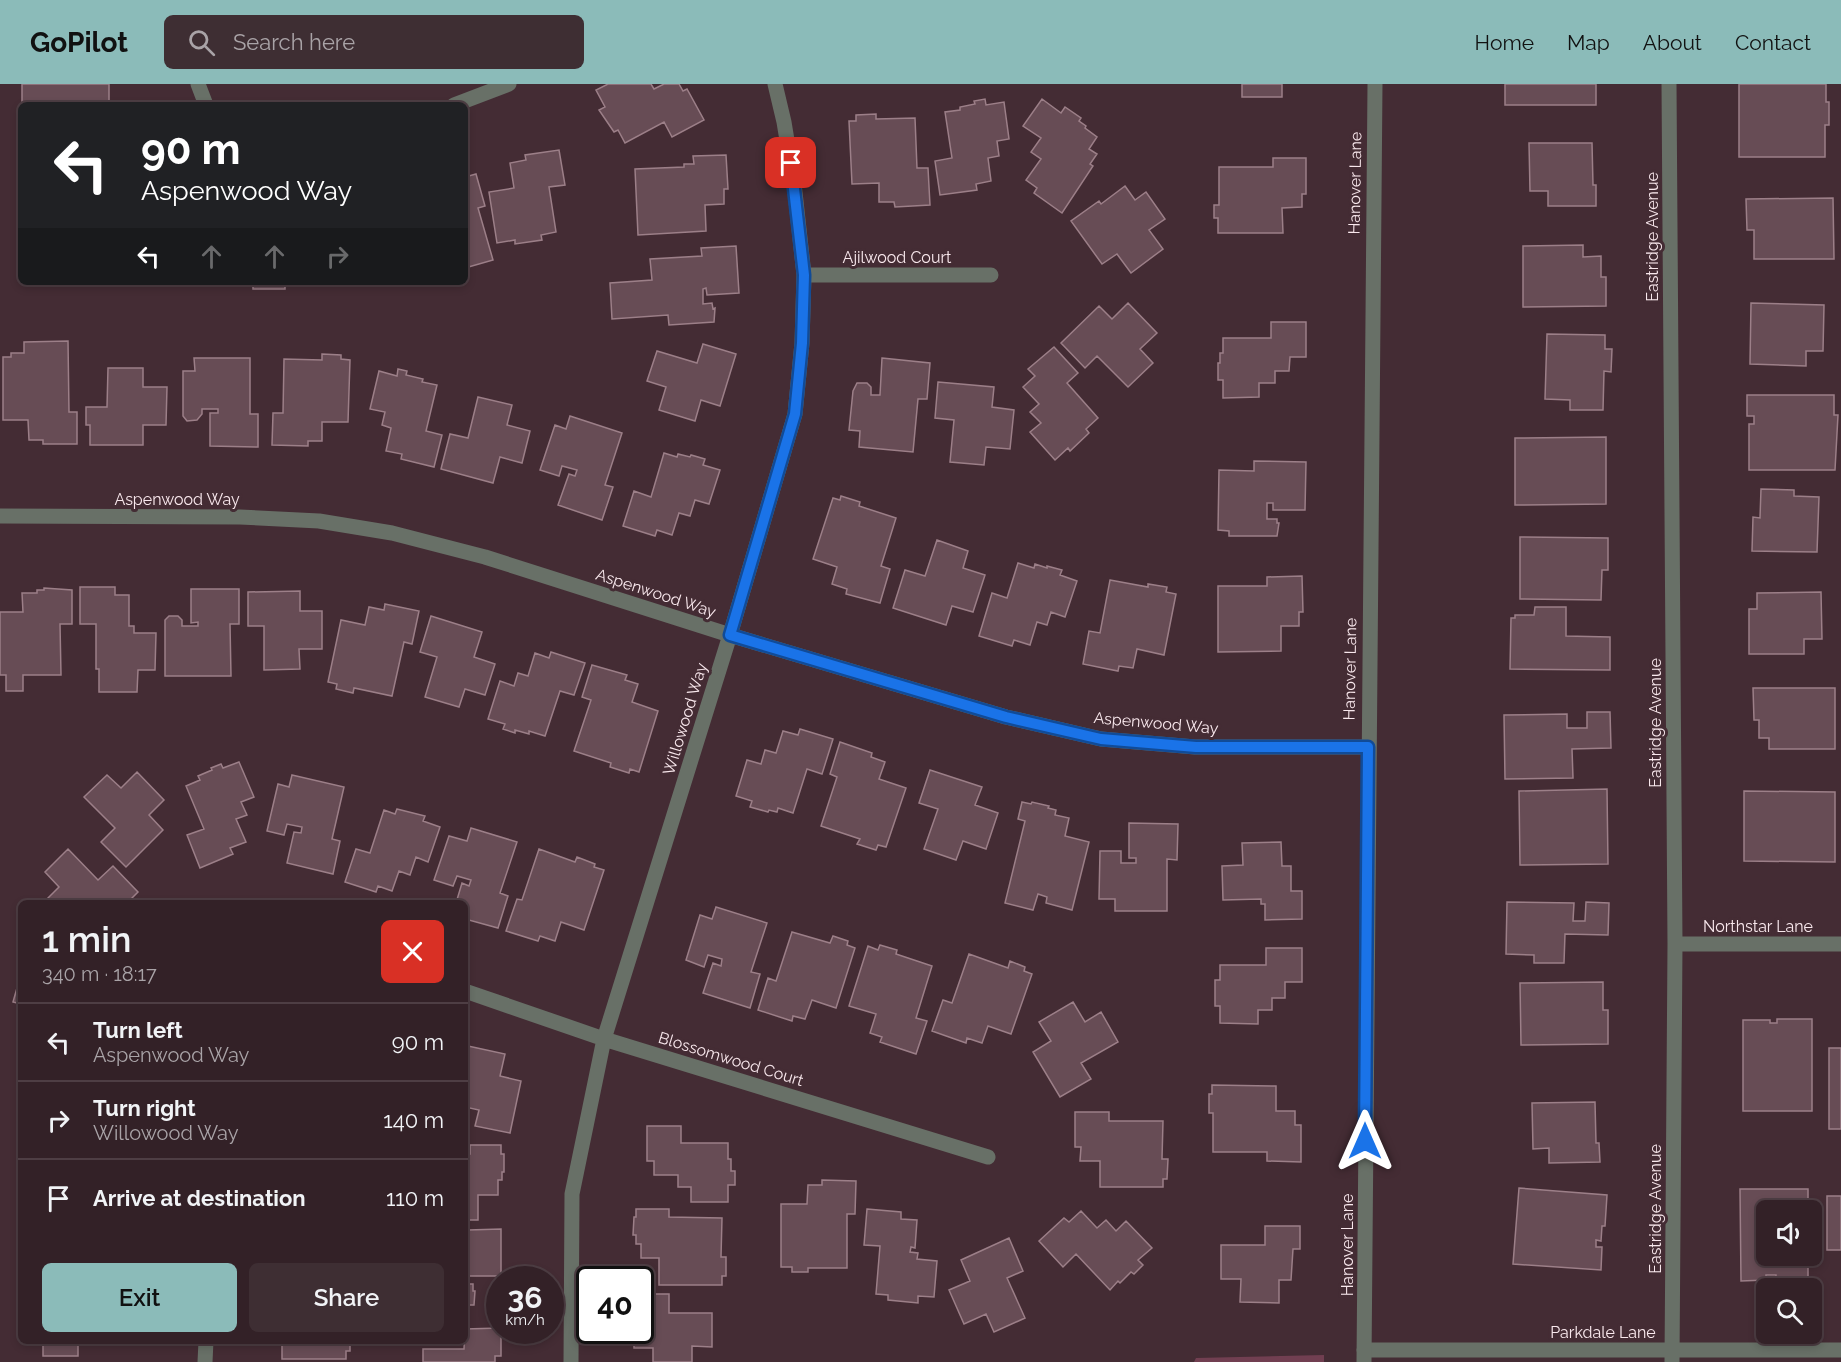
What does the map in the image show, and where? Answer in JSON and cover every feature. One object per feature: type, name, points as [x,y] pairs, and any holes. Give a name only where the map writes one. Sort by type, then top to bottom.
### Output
[{"type":"street","points":[[198,84],[205,102]]},
{"type":"street","points":[[462,102],[508,84]]},
{"type":"street","name":"Willowood Way","points":[[571,1362],[572,1194],[604,1039],[730,635],[795,414],[802,343],[804,275],[794,183],[775,84]]},
{"type":"street","name":"Hanover Lane","points":[[1364,1356],[1374,84]]},
{"type":"street","name":"Eastridge Avenue","points":[[1669,84],[1675,944],[1672,1356]]},
{"type":"street","name":"Ajilwood Court","points":[[804,275],[991,275]]},
{"type":"street","name":"Aspenwood Way","points":[[0,516],[240,517],[329,522],[392,533],[485,557],[730,635],[1006,717],[1101,739],[1196,747],[1368,747]]},
{"type":"street","name":"Northstar Lane","points":[[1675,944],[1841,944]]},
{"type":"street","name":"Blossomwood Court","points":[[468,992],[604,1039],[988,1157]]},
{"type":"street","points":[[205,1362],[206,1344]]},
{"type":"street","name":"Parkdale Lane","points":[[1364,1356],[1672,1356],[1841,1350]]},
{"type":"shaded area","points":[[1324,1355],[1324,1362],[1194,1362],[1196,1358]]},
{"type":"building","points":[[22,84],[109,84],[109,102],[22,102]]},
{"type":"building","points":[[608,84],[651,84],[654,89],[664,84],[679,84],[683,91],[687,89],[704,120],[672,137],[664,122],[625,143],[618,130],[614,132],[599,110],[605,107],[596,90]]},
{"type":"building","points":[[1242,84],[1282,84],[1282,97],[1242,97]]},
{"type":"building","points":[[1505,84],[1596,84],[1596,105],[1505,105]]},
{"type":"building","points":[[1739,84],[1826,84],[1829,125],[1825,125],[1825,157],[1739,157]]},
{"type":"building","points":[[985,99],[986,105],[1004,102],[1009,139],[997,141],[999,156],[988,158],[991,181],[976,184],[977,190],[940,195],[935,161],[952,158],[945,112],[960,110],[960,107]]},
{"type":"building","points":[[1042,99],[1061,113],[1065,107],[1081,118],[1079,121],[1097,137],[1089,149],[1097,154],[1090,164],[1093,166],[1062,213],[1034,193],[1037,188],[1026,180],[1041,159],[1031,152],[1041,138],[1023,126]]},
{"type":"building","points":[[876,114],[876,119],[915,118],[917,168],[928,168],[930,205],[895,207],[894,202],[879,202],[879,183],[852,184],[849,121],[856,121],[856,115]]},
{"type":"building","points":[[1529,143],[1592,143],[1596,206],[1548,206],[1548,191],[1530,191]]},
{"type":"building","points":[[559,150],[565,185],[549,187],[556,232],[541,235],[542,240],[515,244],[515,240],[497,243],[489,192],[514,188],[510,163],[526,160],[525,155]]},
{"type":"building","points":[[726,155],[728,189],[724,189],[724,204],[705,205],[706,231],[638,235],[635,169],[684,167],[684,164],[694,164],[693,156]]},
{"type":"building","points":[[1273,158],[1306,158],[1306,194],[1302,194],[1302,207],[1282,208],[1283,233],[1218,233],[1218,218],[1214,218],[1214,205],[1219,205],[1219,167],[1273,167]]},
{"type":"building","points":[[476,174],[485,206],[478,208],[493,260],[468,267],[468,176]]},
{"type":"building","points":[[1125,186],[1135,200],[1146,192],[1165,219],[1149,230],[1163,249],[1131,273],[1117,254],[1102,264],[1071,221],[1099,201],[1101,204]]},
{"type":"building","points":[[1833,198],[1834,259],[1754,259],[1754,230],[1747,230],[1746,199]]},
{"type":"building","points":[[1583,245],[1583,257],[1601,256],[1601,277],[1606,277],[1606,306],[1523,307],[1523,246]]},
{"type":"building","points":[[736,246],[739,293],[707,295],[706,288],[703,289],[703,304],[712,303],[713,309],[715,308],[714,322],[669,325],[668,315],[612,319],[610,283],[652,280],[650,259],[702,256],[701,248]]},
{"type":"building","points":[[253,285],[285,285],[285,289],[253,289]]},
{"type":"building","points":[[1128,303],[1157,333],[1140,349],[1153,363],[1128,387],[1097,356],[1085,368],[1061,343],[1099,306],[1112,319]]},
{"type":"building","points":[[1751,303],[1824,305],[1823,351],[1806,351],[1806,366],[1750,364]]},
{"type":"building","points":[[1271,322],[1306,322],[1306,357],[1290,357],[1289,371],[1275,371],[1275,383],[1259,383],[1259,397],[1223,398],[1223,380],[1218,380],[1218,363],[1220,363],[1220,353],[1223,353],[1223,338],[1271,338]]},
{"type":"building","points":[[1547,334],[1605,335],[1605,349],[1612,349],[1611,372],[1604,371],[1603,410],[1570,410],[1570,400],[1545,399]]},
{"type":"building","points":[[68,341],[69,412],[77,412],[77,444],[43,444],[43,440],[29,440],[28,420],[3,420],[3,357],[11,357],[11,353],[24,353],[24,342]]},
{"type":"building","points":[[703,344],[736,354],[720,406],[701,400],[695,421],[659,410],[666,387],[647,381],[657,351],[697,363]]},
{"type":"building","points":[[1054,347],[1078,373],[1067,383],[1098,418],[1086,429],[1089,433],[1070,451],[1068,448],[1055,460],[1030,432],[1041,423],[1030,412],[1039,404],[1023,387],[1035,376],[1028,369]]},
{"type":"building","points":[[322,354],[341,355],[341,359],[350,360],[348,422],[322,422],[322,441],[308,441],[308,446],[272,445],[273,413],[283,413],[284,359],[322,360]]},
{"type":"building","points":[[194,358],[250,358],[250,414],[258,414],[258,447],[210,446],[210,413],[218,413],[218,409],[202,409],[202,414],[197,420],[187,421],[183,416],[183,371],[195,371]]},
{"type":"building","points":[[882,358],[930,363],[927,399],[918,399],[913,452],[859,447],[860,431],[849,430],[853,391],[857,383],[867,383],[871,387],[871,395],[880,395]]},
{"type":"building","points":[[108,368],[143,368],[143,387],[167,387],[166,425],[143,425],[143,445],[90,445],[90,425],[86,425],[86,407],[107,407]]},
{"type":"building","points":[[398,369],[407,371],[406,375],[423,379],[422,382],[437,385],[426,431],[442,435],[434,467],[401,459],[402,454],[386,451],[391,428],[382,425],[385,412],[370,409],[379,371],[397,376]]},
{"type":"building","points":[[938,382],[994,387],[992,407],[1014,410],[1010,449],[986,447],[984,465],[950,462],[954,420],[935,418]]},
{"type":"building","points":[[1747,395],[1834,395],[1834,415],[1838,415],[1835,470],[1749,470],[1749,424],[1754,424],[1754,416],[1747,416]]},
{"type":"building","points":[[478,397],[512,405],[507,425],[530,431],[522,463],[500,457],[493,483],[441,469],[450,434],[468,438]]},
{"type":"building","points":[[570,416],[622,433],[605,485],[613,487],[602,520],[558,505],[569,474],[575,476],[577,470],[562,466],[559,476],[540,470],[555,425],[566,429]]},
{"type":"building","points":[[1606,437],[1606,504],[1515,505],[1515,438]]},
{"type":"building","points":[[664,453],[677,457],[678,454],[705,459],[703,465],[720,470],[709,504],[695,500],[690,516],[679,513],[672,535],[657,530],[655,536],[623,526],[634,491],[651,497]]},
{"type":"building","points":[[1254,461],[1306,462],[1305,510],[1273,510],[1273,503],[1267,503],[1267,519],[1277,519],[1279,523],[1277,536],[1229,536],[1229,531],[1218,530],[1219,470],[1254,471]]},
{"type":"building","points":[[1761,489],[1794,490],[1794,496],[1819,497],[1817,552],[1752,551],[1753,517],[1760,518]]},
{"type":"building","points":[[841,496],[860,502],[859,506],[896,518],[881,566],[890,569],[880,603],[846,594],[847,589],[832,584],[837,567],[813,559],[833,498],[840,500]]},
{"type":"building","points":[[1520,537],[1608,538],[1608,570],[1602,570],[1601,600],[1520,599]]},
{"type":"building","points":[[937,540],[968,551],[963,568],[985,575],[973,612],[952,606],[946,625],[893,608],[905,570],[925,576]]},
{"type":"building","points":[[1018,563],[1034,568],[1035,564],[1062,570],[1060,575],[1077,581],[1065,617],[1051,612],[1047,625],[1037,622],[1030,645],[1014,640],[1012,646],[979,636],[992,593],[1007,598]]},
{"type":"building","points":[[1302,576],[1303,612],[1299,612],[1299,626],[1281,626],[1281,651],[1218,652],[1218,586],[1267,586],[1267,577]]},
{"type":"building","points":[[1110,580],[1148,587],[1148,584],[1167,587],[1166,592],[1176,594],[1164,655],[1137,649],[1133,668],[1119,666],[1118,671],[1083,664],[1089,631],[1100,633]]},
{"type":"building","points":[[80,587],[115,587],[115,595],[129,595],[129,626],[134,626],[134,633],[156,633],[155,670],[138,670],[137,692],[99,692],[99,669],[96,669],[96,624],[80,624]]},
{"type":"building","points":[[44,588],[72,590],[72,624],[60,624],[61,675],[23,675],[23,691],[6,691],[6,675],[0,675],[0,612],[23,612],[22,593],[37,593],[37,590],[44,590]]},
{"type":"building","points":[[191,589],[239,589],[239,624],[230,624],[231,676],[165,676],[165,620],[169,616],[178,616],[182,620],[182,626],[198,626],[198,622],[191,623]]},
{"type":"building","points":[[300,591],[300,611],[322,611],[322,649],[299,649],[300,669],[264,670],[264,626],[248,626],[248,592]]},
{"type":"building","points":[[1821,592],[1822,639],[1804,639],[1804,654],[1749,654],[1749,609],[1757,609],[1757,593]]},
{"type":"building","points":[[385,604],[419,611],[412,644],[404,642],[392,696],[354,688],[353,693],[336,689],[337,684],[328,682],[341,620],[365,625],[369,607],[384,610]]},
{"type":"building","points":[[1535,607],[1566,607],[1566,636],[1610,637],[1610,670],[1510,669],[1511,618],[1515,618],[1515,615],[1534,615]]},
{"type":"building","points":[[431,616],[482,632],[474,657],[495,664],[485,695],[465,689],[459,707],[425,697],[437,657],[420,652]]},
{"type":"building","points":[[551,652],[585,663],[574,695],[560,691],[545,736],[529,731],[529,734],[515,730],[515,733],[503,729],[505,724],[488,719],[500,681],[514,686],[518,673],[528,676],[535,653],[549,658]]},
{"type":"building","points":[[592,665],[627,675],[625,680],[638,684],[632,702],[658,711],[639,772],[630,769],[629,773],[610,767],[611,763],[574,751],[591,700],[582,697]]},
{"type":"building","points":[[1753,688],[1835,688],[1835,749],[1769,749],[1769,738],[1759,738],[1759,720],[1754,720]]},
{"type":"building","points":[[1587,712],[1610,712],[1611,748],[1572,749],[1573,778],[1505,779],[1504,715],[1567,714],[1567,728],[1587,728]]},
{"type":"building","points":[[800,729],[833,739],[822,774],[807,769],[793,813],[778,808],[777,812],[769,810],[768,812],[750,807],[752,801],[736,796],[747,760],[761,764],[765,750],[776,753],[783,731],[798,735]]},
{"type":"building","points":[[840,742],[872,753],[871,757],[885,762],[879,779],[906,788],[886,847],[878,845],[876,850],[857,844],[860,839],[821,826],[837,777],[830,774]]},
{"type":"building","points":[[239,762],[254,797],[241,802],[247,815],[236,819],[246,842],[230,848],[233,854],[200,868],[187,835],[204,829],[186,786],[200,780],[198,776],[212,770],[211,768],[221,764],[223,768]]},
{"type":"building","points":[[930,770],[982,787],[975,805],[998,813],[986,849],[963,841],[956,860],[924,849],[938,809],[919,803]]},
{"type":"building","points":[[137,772],[164,800],[149,815],[163,830],[126,867],[101,842],[115,828],[84,797],[107,775],[121,788]]},
{"type":"building","points":[[292,775],[344,787],[332,839],[340,841],[333,874],[287,863],[294,832],[301,833],[302,827],[287,824],[284,835],[267,831],[278,784],[289,787]]},
{"type":"building","points":[[1607,789],[1608,864],[1520,865],[1519,791]]},
{"type":"building","points":[[1744,791],[1835,792],[1835,862],[1744,861]]},
{"type":"building","points":[[1022,802],[1049,806],[1048,808],[1056,810],[1055,815],[1069,818],[1065,836],[1089,842],[1072,910],[1046,903],[1047,897],[1038,894],[1033,910],[1005,903],[1025,821],[1018,819]]},
{"type":"building","points":[[397,809],[425,816],[423,821],[440,827],[428,862],[416,857],[410,875],[399,871],[392,891],[378,886],[376,892],[345,882],[356,849],[370,853],[384,810],[395,814]]},
{"type":"building","points":[[1129,823],[1178,824],[1177,860],[1167,859],[1167,911],[1115,911],[1115,899],[1099,899],[1100,851],[1121,851],[1121,863],[1136,863],[1136,858],[1129,858]]},
{"type":"building","points":[[471,828],[517,842],[500,893],[508,896],[498,928],[468,920],[468,900],[457,900],[462,883],[469,886],[471,880],[457,876],[453,886],[434,880],[449,836],[467,841]]},
{"type":"building","points":[[1281,842],[1282,866],[1291,866],[1291,891],[1302,891],[1302,919],[1265,920],[1265,904],[1261,904],[1261,899],[1223,900],[1222,866],[1243,865],[1242,843]]},
{"type":"building","points":[[68,849],[98,880],[113,866],[138,892],[130,900],[46,900],[59,887],[45,872]]},
{"type":"building","points":[[539,849],[575,862],[577,857],[604,870],[584,930],[561,922],[555,941],[540,936],[538,941],[506,931],[517,899],[522,900]]},
{"type":"building","points":[[1507,902],[1574,903],[1573,921],[1585,921],[1586,902],[1609,903],[1608,935],[1565,934],[1564,963],[1534,963],[1534,955],[1506,954]]},
{"type":"building","points":[[716,907],[767,923],[751,972],[760,974],[750,1008],[703,993],[713,963],[721,966],[722,959],[708,955],[704,967],[686,960],[700,915],[712,919]]},
{"type":"building","points":[[792,932],[830,943],[833,936],[848,941],[847,945],[855,948],[836,1008],[812,1000],[805,1019],[793,1016],[792,1021],[758,1010],[768,978],[776,981]]},
{"type":"building","points":[[880,945],[897,950],[896,954],[932,966],[916,1018],[927,1021],[916,1054],[880,1042],[882,1037],[870,1033],[876,1014],[849,1006],[868,946],[878,950]]},
{"type":"building","points":[[1266,948],[1302,948],[1302,982],[1285,982],[1285,998],[1272,998],[1272,1010],[1258,1010],[1258,1024],[1220,1023],[1220,1006],[1215,1006],[1215,980],[1220,980],[1220,965],[1266,965]]},
{"type":"building","points":[[969,954],[1008,968],[1010,961],[1025,967],[1024,971],[1032,974],[1011,1034],[988,1026],[982,1043],[967,1038],[966,1043],[932,1031],[943,1000],[952,1003]]},
{"type":"building","points":[[1603,982],[1603,1010],[1608,1010],[1608,1044],[1521,1045],[1520,983]]},
{"type":"building","points":[[18,984],[18,1003],[13,1002]]},
{"type":"building","points":[[1073,1002],[1085,1022],[1101,1012],[1118,1042],[1081,1063],[1091,1079],[1060,1097],[1033,1052],[1051,1041],[1039,1022]]},
{"type":"building","points":[[1777,1019],[1812,1019],[1812,1111],[1743,1111],[1743,1020],[1770,1020],[1770,1023],[1777,1023]]},
{"type":"building","points":[[468,1046],[505,1054],[500,1076],[521,1081],[510,1133],[475,1126],[479,1110],[468,1108]]},
{"type":"building","points":[[1829,1048],[1841,1048],[1841,1129],[1829,1129]]},
{"type":"building","points":[[1212,1085],[1276,1086],[1276,1111],[1295,1111],[1295,1125],[1301,1125],[1301,1162],[1267,1161],[1267,1152],[1213,1152],[1213,1113],[1209,1113],[1209,1094],[1212,1094]]},
{"type":"building","points":[[1595,1102],[1596,1143],[1599,1143],[1600,1162],[1549,1163],[1549,1148],[1533,1149],[1532,1103]]},
{"type":"building","points":[[1075,1112],[1109,1112],[1109,1121],[1163,1121],[1162,1159],[1168,1159],[1167,1179],[1163,1179],[1163,1187],[1100,1187],[1100,1161],[1080,1161],[1081,1147],[1075,1147]]},
{"type":"building","points":[[647,1126],[681,1126],[681,1143],[728,1143],[728,1159],[731,1159],[731,1171],[735,1171],[735,1185],[728,1185],[728,1202],[691,1202],[691,1187],[678,1187],[678,1175],[654,1175],[654,1161],[647,1161]]},
{"type":"building","points":[[470,1145],[501,1145],[501,1154],[504,1154],[504,1172],[502,1172],[502,1180],[498,1180],[498,1195],[478,1195],[478,1220],[468,1220],[468,1154],[470,1154]]},
{"type":"building","points":[[822,1180],[856,1181],[855,1214],[847,1214],[847,1268],[808,1268],[808,1272],[792,1272],[792,1267],[781,1267],[781,1204],[807,1204],[808,1185],[822,1185]]},
{"type":"building","points":[[1519,1188],[1607,1195],[1605,1226],[1602,1226],[1601,1241],[1596,1240],[1596,1247],[1602,1247],[1601,1270],[1513,1264]]},
{"type":"building","points":[[1740,1189],[1808,1189],[1808,1200],[1756,1200],[1756,1266],[1808,1266],[1808,1278],[1776,1278],[1776,1275],[1766,1275],[1766,1278],[1756,1278],[1756,1280],[1741,1281]]},
{"type":"building","points":[[1827,1196],[1841,1196],[1841,1250],[1827,1250]]},
{"type":"building","points":[[636,1209],[669,1209],[669,1217],[722,1218],[721,1257],[726,1257],[726,1276],[722,1276],[722,1285],[659,1285],[659,1258],[641,1258],[641,1244],[636,1244],[636,1235],[633,1235]]},
{"type":"building","points":[[867,1209],[901,1212],[901,1219],[917,1220],[915,1248],[911,1247],[910,1252],[918,1253],[917,1259],[937,1261],[934,1297],[918,1296],[918,1303],[888,1300],[888,1295],[876,1294],[880,1246],[864,1245]]},
{"type":"building","points":[[1081,1211],[1097,1228],[1106,1220],[1116,1231],[1126,1221],[1152,1248],[1138,1260],[1143,1265],[1134,1274],[1131,1272],[1110,1290],[1076,1254],[1063,1267],[1039,1241],[1064,1218],[1069,1222]]},
{"type":"building","points":[[1265,1226],[1300,1226],[1300,1249],[1293,1249],[1291,1280],[1279,1280],[1279,1303],[1240,1302],[1241,1279],[1221,1279],[1221,1245],[1265,1245]]},
{"type":"building","points":[[501,1229],[501,1266],[486,1266],[486,1276],[468,1276],[468,1230]]},
{"type":"building","points":[[1009,1238],[1023,1271],[1007,1278],[1025,1318],[994,1332],[986,1314],[964,1324],[949,1290],[970,1281],[961,1260]]},
{"type":"building","points":[[468,1284],[473,1284],[473,1291],[475,1291],[474,1305],[468,1305]]},
{"type":"building","points":[[654,1294],[669,1294],[669,1313],[712,1313],[712,1347],[692,1346],[692,1362],[653,1362],[653,1348],[634,1348],[634,1344],[654,1344]]},
{"type":"building","points":[[486,1328],[486,1344],[501,1344],[501,1356],[495,1356],[495,1362],[423,1362],[423,1349],[464,1349],[464,1344],[468,1344],[468,1329]]},
{"type":"building","points":[[43,1344],[78,1344],[78,1356],[43,1356]]},
{"type":"building","points":[[282,1344],[350,1344],[350,1351],[346,1351],[346,1359],[282,1359]]},
{"type":"route","points":[[791,163],[804,275],[802,343],[795,414],[730,635],[1006,717],[1101,739],[1196,747],[1368,747],[1365,1141]]}]
